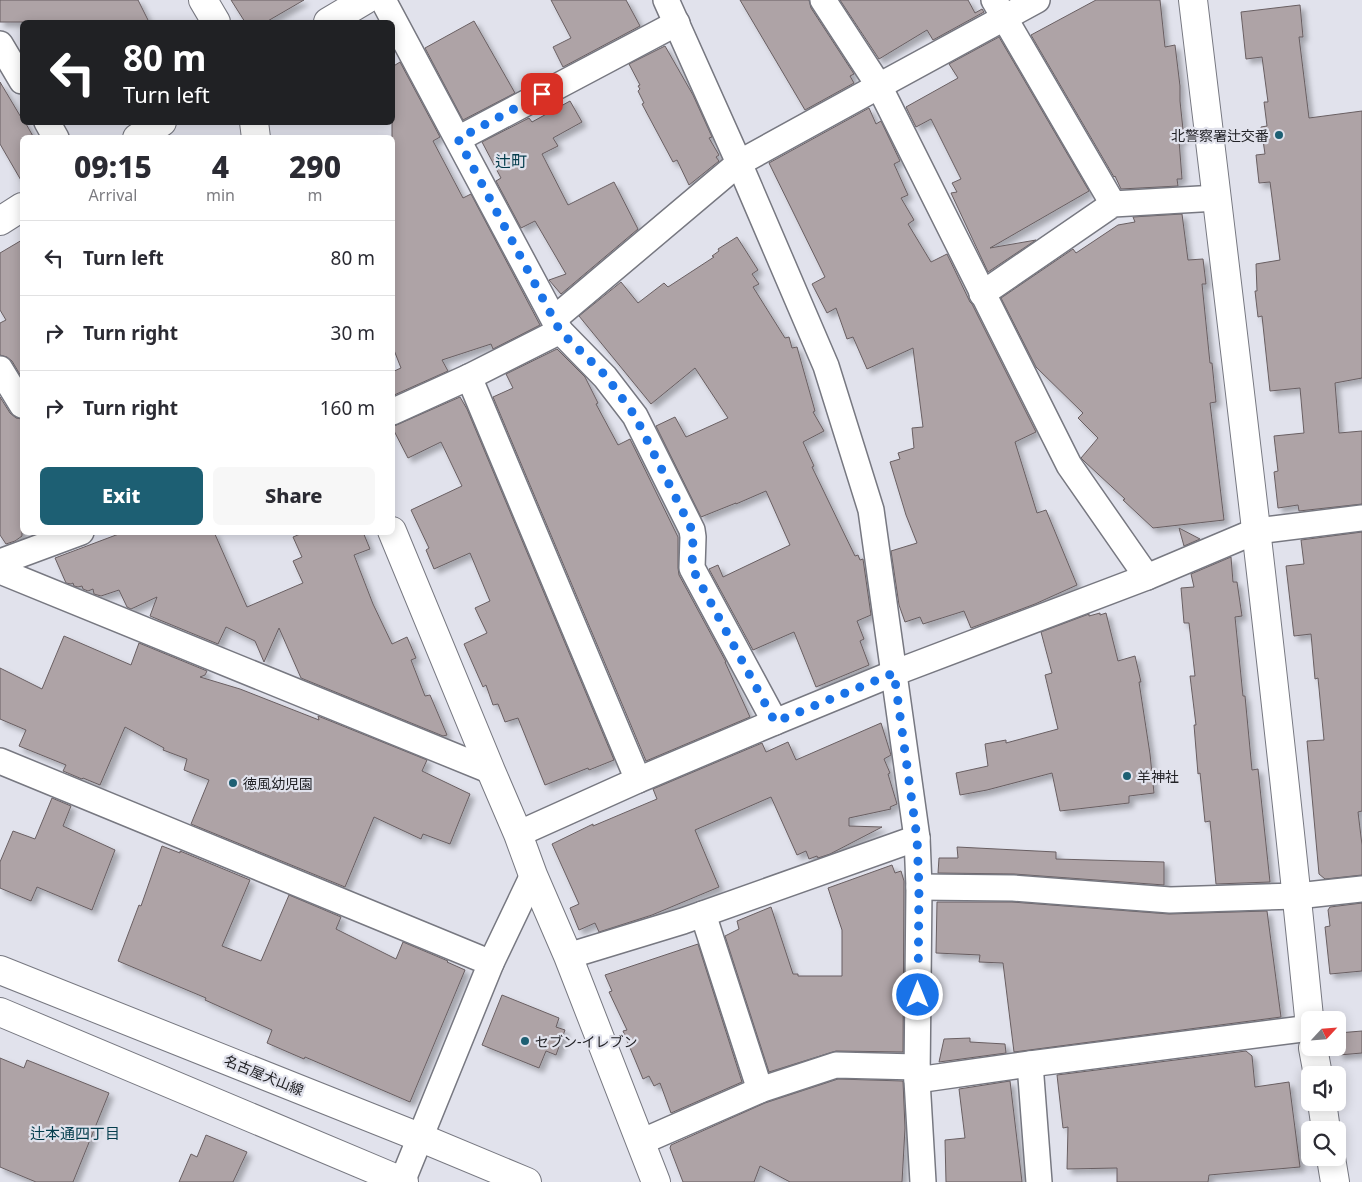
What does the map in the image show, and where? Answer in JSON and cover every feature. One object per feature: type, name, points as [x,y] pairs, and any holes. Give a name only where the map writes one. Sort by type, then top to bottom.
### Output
[{"type":"street","points":[[202,0],[215,20]]},
{"type":"street","points":[[331,20],[365,0]]},
{"type":"street","points":[[383,0],[394,20]]},
{"type":"street","points":[[666,0],[739,163],[826,366],[871,510],[917,838],[919,887],[917,1074],[923,1182]]},
{"type":"street","points":[[823,0],[879,86],[1069,465],[1147,577]]},
{"type":"street","points":[[395,411],[469,377],[557,325],[739,163],[879,86],[999,9],[1037,0]]},
{"type":"street","points":[[1193,0],[1256,531],[1308,1011]]},
{"type":"street","points":[[999,9],[1113,204]]},
{"type":"street","points":[[395,22],[557,325],[606,376],[635,416],[692,530],[692,568],[775,722]]},
{"type":"street","points":[[458,139],[677,23]]},
{"type":"street","points":[[0,44],[20,79]]},
{"type":"street","points":[[141,135],[157,125]]},
{"type":"street","points":[[982,294],[1113,204],[1217,198]]},
{"type":"street","points":[[0,221],[20,208]]},
{"type":"street","points":[[0,368],[20,402]]},
{"type":"street","points":[[469,377],[638,780]]},
{"type":"street","points":[[518,834],[638,780],[894,673],[1147,577],[1256,531],[1362,518]]},
{"type":"street","points":[[0,562],[73,535]]},
{"type":"street","points":[[394,535],[568,956],[656,1182]]},
{"type":"street","points":[[0,572],[491,771]]},
{"type":"street","points":[[0,761],[491,963]]},
{"type":"street","points":[[568,956],[683,921],[917,838]]},
{"type":"street","points":[[0,1012],[403,1182],[419,1137],[491,963],[533,875]]},
{"type":"street","points":[[919,887],[1013,888],[1170,900],[1297,896],[1362,889]]},
{"type":"street","points":[[703,914],[760,1090]]},
{"type":"street","name":"名古屋犬山線","points":[[0,970],[527,1182]]},
{"type":"street","points":[[641,1142],[760,1090],[836,1065],[917,1074],[1030,1064],[1301,1028]]},
{"type":"street","points":[[1030,1064],[1039,1182]]},
{"type":"street","points":[[1332,1166],[1335,1182]]},
{"type":"building","points":[[0,0],[138,0],[148,20],[20,20],[20,22],[0,22]]},
{"type":"building","points":[[231,0],[304,0],[269,20],[244,20]]},
{"type":"building","points":[[551,0],[626,0],[640,26],[563,67],[553,47],[571,38]]},
{"type":"building","points":[[740,0],[809,0],[811,8],[854,74],[850,76],[854,83],[805,110]]},
{"type":"building","points":[[840,0],[968,0],[975,13],[982,9],[984,12],[933,40],[927,30],[879,59]]},
{"type":"building","points":[[1096,0],[1160,0],[1165,47],[1175,45],[1180,86],[1184,139],[1179,140],[1182,179],[1177,179],[1178,186],[1121,189],[1031,35]]},
{"type":"building","points":[[1300,5],[1303,37],[1299,37],[1309,118],[1362,111],[1362,378],[1335,383],[1339,433],[1362,431],[1362,504],[1299,511],[1298,505],[1278,508],[1274,472],[1278,471],[1274,436],[1304,433],[1300,388],[1270,391],[1262,316],[1258,317],[1255,291],[1257,291],[1256,264],[1280,260],[1270,182],[1259,183],[1256,155],[1265,154],[1261,127],[1267,126],[1264,102],[1268,102],[1262,57],[1246,59],[1241,12]]},
{"type":"building","points":[[474,21],[515,93],[463,120],[425,48]]},
{"type":"building","points":[[999,37],[1089,191],[990,248],[1036,240],[988,272],[951,193],[957,192],[952,183],[961,179],[931,119],[916,127],[906,107],[958,78],[949,64]]},
{"type":"building","points":[[665,46],[693,95],[712,137],[709,138],[719,155],[716,157],[719,161],[689,185],[677,160],[673,162],[642,104],[644,103],[638,91],[640,89],[638,86],[640,85],[629,64]]},
{"type":"building","points":[[400,62],[440,137],[433,141],[463,198],[471,194],[540,325],[493,349],[491,344],[442,360],[448,371],[395,395],[395,371],[401,368],[395,353],[395,135],[392,135],[392,125],[395,125],[395,65]]},
{"type":"building","points":[[0,82],[20,116],[20,125],[27,125],[32,135],[20,135],[20,179],[0,144]]},
{"type":"building","points":[[570,101],[582,122],[553,138],[558,146],[542,154],[568,205],[614,182],[638,229],[561,294],[549,280],[566,274],[535,221],[521,228],[496,181],[501,178],[482,142],[529,118],[532,122]]},
{"type":"building","points":[[869,108],[876,124],[881,121],[900,161],[894,164],[908,195],[901,198],[914,220],[908,224],[931,262],[947,254],[1036,432],[1015,442],[1037,513],[1046,510],[1077,585],[1035,604],[971,628],[964,611],[923,624],[920,617],[905,622],[899,605],[891,551],[917,543],[906,515],[890,462],[900,459],[898,453],[914,448],[912,428],[923,427],[913,348],[867,369],[853,337],[847,339],[836,308],[827,313],[812,284],[825,277],[769,163]]},
{"type":"building","points":[[1182,214],[1188,260],[1203,259],[1206,284],[1202,284],[1216,402],[1210,403],[1224,520],[1153,528],[1081,458],[1098,438],[1078,418],[1083,413],[1036,367],[1001,298],[1073,249],[1076,253],[1118,225],[1135,222],[1133,217]]},
{"type":"building","points":[[737,237],[758,270],[752,274],[759,284],[753,287],[785,338],[789,337],[792,348],[797,347],[815,411],[813,412],[824,431],[803,442],[814,466],[812,467],[855,556],[858,555],[860,560],[863,559],[871,615],[857,621],[864,639],[860,641],[869,665],[816,687],[794,632],[753,650],[709,569],[718,565],[723,577],[790,545],[766,491],[701,517],[656,426],[675,417],[686,437],[728,418],[695,368],[651,404],[579,316],[621,282],[638,303],[664,283],[668,287],[714,257],[712,256],[719,251],[718,249]]},
{"type":"building","points":[[20,241],[20,375],[12,361],[0,355],[0,323],[6,320],[0,310],[0,253]]},
{"type":"building","points":[[557,349],[585,377],[598,403],[596,404],[618,445],[630,439],[678,537],[679,575],[726,662],[750,717],[646,761],[493,397],[513,388],[506,374]]},
{"type":"building","points":[[0,397],[10,413],[20,419],[20,535],[22,536],[6,544],[0,535]]},
{"type":"building","points":[[460,397],[467,409],[614,760],[545,785],[518,718],[505,722],[498,704],[493,705],[486,685],[483,687],[464,644],[487,633],[475,608],[490,601],[470,553],[434,569],[426,550],[429,548],[411,510],[462,486],[441,442],[408,458],[395,433],[395,426]]},
{"type":"building","points":[[1179,528],[1200,539],[1184,546]]},
{"type":"building","points":[[1362,532],[1362,811],[1358,812],[1362,845],[1362,875],[1325,879],[1319,874],[1307,741],[1324,740],[1318,678],[1315,679],[1311,634],[1294,636],[1286,566],[1304,564],[1301,540]]},
{"type":"building","points":[[116,535],[215,535],[247,607],[303,583],[293,561],[302,557],[293,537],[298,535],[364,535],[370,549],[354,555],[373,604],[392,644],[407,637],[416,658],[411,660],[425,696],[430,695],[447,735],[443,736],[301,678],[279,628],[264,662],[255,641],[226,627],[218,644],[150,616],[157,597],[131,609],[127,607],[119,590],[101,596],[94,594],[93,589],[88,591],[83,589],[82,586],[78,587],[74,586],[73,583],[66,583],[55,558]]},
{"type":"building","points":[[1231,557],[1233,582],[1237,582],[1242,616],[1235,617],[1243,696],[1245,696],[1252,770],[1258,769],[1270,882],[1216,884],[1210,821],[1205,822],[1200,773],[1198,774],[1194,725],[1196,725],[1190,676],[1195,676],[1189,623],[1184,623],[1181,588],[1194,587],[1191,574]]},
{"type":"building","points":[[1100,613],[1100,615],[1106,613],[1118,661],[1135,656],[1141,682],[1139,682],[1154,793],[1129,796],[1129,803],[1060,811],[1052,773],[960,795],[956,773],[988,766],[985,744],[1006,740],[1006,743],[1058,729],[1045,675],[1052,673],[1041,632],[1089,614],[1089,616]]},
{"type":"building","points":[[64,636],[131,665],[139,643],[207,671],[205,675],[200,677],[240,689],[319,720],[318,716],[427,760],[422,771],[470,794],[450,844],[423,834],[421,839],[374,817],[345,887],[191,824],[209,780],[184,770],[187,759],[163,750],[164,748],[125,727],[100,785],[63,771],[66,765],[19,746],[26,730],[0,719],[0,668],[42,689]]},
{"type":"building","points":[[881,723],[891,755],[884,759],[890,773],[888,774],[897,804],[890,807],[891,809],[849,818],[849,826],[882,827],[830,854],[809,859],[806,851],[797,855],[771,797],[695,830],[719,887],[652,915],[599,932],[595,923],[579,930],[570,908],[579,904],[552,844],[593,824],[593,826],[657,799],[653,789],[762,743],[766,752],[788,742],[796,760]]},
{"type":"building","points":[[52,798],[71,806],[63,826],[115,850],[92,910],[37,887],[31,901],[0,888],[0,862],[13,831],[35,839]]},
{"type":"building","points":[[162,846],[180,853],[180,851],[250,880],[222,946],[261,961],[289,895],[341,917],[336,929],[396,959],[403,942],[465,970],[410,1102],[305,1057],[304,1059],[267,1043],[272,1030],[205,1000],[206,998],[118,961],[139,905],[141,906]]},
{"type":"building","points":[[957,847],[1056,852],[1056,859],[1164,862],[1164,885],[1014,874],[938,873],[939,858],[958,858]]},
{"type":"building","points":[[892,865],[895,873],[901,871],[904,881],[903,1052],[836,1051],[769,1072],[725,936],[739,929],[737,921],[771,907],[793,974],[798,974],[798,976],[842,976],[842,930],[828,888]]},
{"type":"building","points":[[937,902],[1012,902],[1169,914],[1267,911],[1281,1017],[1014,1052],[1003,963],[979,962],[980,955],[936,953]]},
{"type":"building","points":[[1362,903],[1362,971],[1330,974],[1325,927],[1330,926],[1328,910],[1330,907]]},
{"type":"building","points":[[698,944],[742,1082],[671,1113],[660,1083],[654,1086],[649,1076],[643,1079],[623,1031],[627,1030],[609,992],[612,991],[605,975]]},
{"type":"building","points":[[502,995],[559,1018],[556,1027],[565,1030],[556,1055],[546,1051],[539,1068],[482,1045]]},
{"type":"building","points":[[1362,1031],[1362,1053],[1346,1054],[1346,1032]]},
{"type":"building","points":[[970,1038],[970,1042],[1005,1044],[1006,1053],[939,1062],[944,1039]]},
{"type":"building","points":[[1246,1051],[1252,1056],[1255,1087],[1289,1082],[1300,1167],[1209,1175],[1208,1182],[1117,1182],[1117,1168],[1067,1169],[1068,1127],[1063,1128],[1057,1075]]},
{"type":"building","points":[[0,1058],[24,1068],[27,1060],[109,1093],[73,1182],[36,1182],[0,1167]]},
{"type":"building","points":[[838,1079],[903,1081],[905,1128],[902,1182],[790,1182],[760,1166],[754,1182],[683,1182],[670,1148],[671,1145],[765,1103]]},
{"type":"building","points":[[1010,1081],[1022,1182],[946,1182],[945,1140],[965,1138],[959,1089]]},
{"type":"building","points":[[206,1135],[247,1152],[233,1182],[179,1182],[191,1154],[197,1157]]},
{"type":"place","name":"北警察署辻交番","points":[[1279,135]]},
{"type":"place","name":"羊神社","points":[[1127,776]]},
{"type":"place","name":"徳風幼児園","points":[[233,783]]},
{"type":"place","name":"セブン-イレブン","points":[[525,1041]]},
{"type":"district","name":"辻町","points":[[511,161]]},
{"type":"district","name":"辻本通四丁目","points":[[75,1133]]},
{"type":"route","points":[[542,94],[458,139],[560,331],[606,376],[635,416],[692,530],[692,568],[775,722],[894,673],[917,838],[919,887],[918,995]]}]
